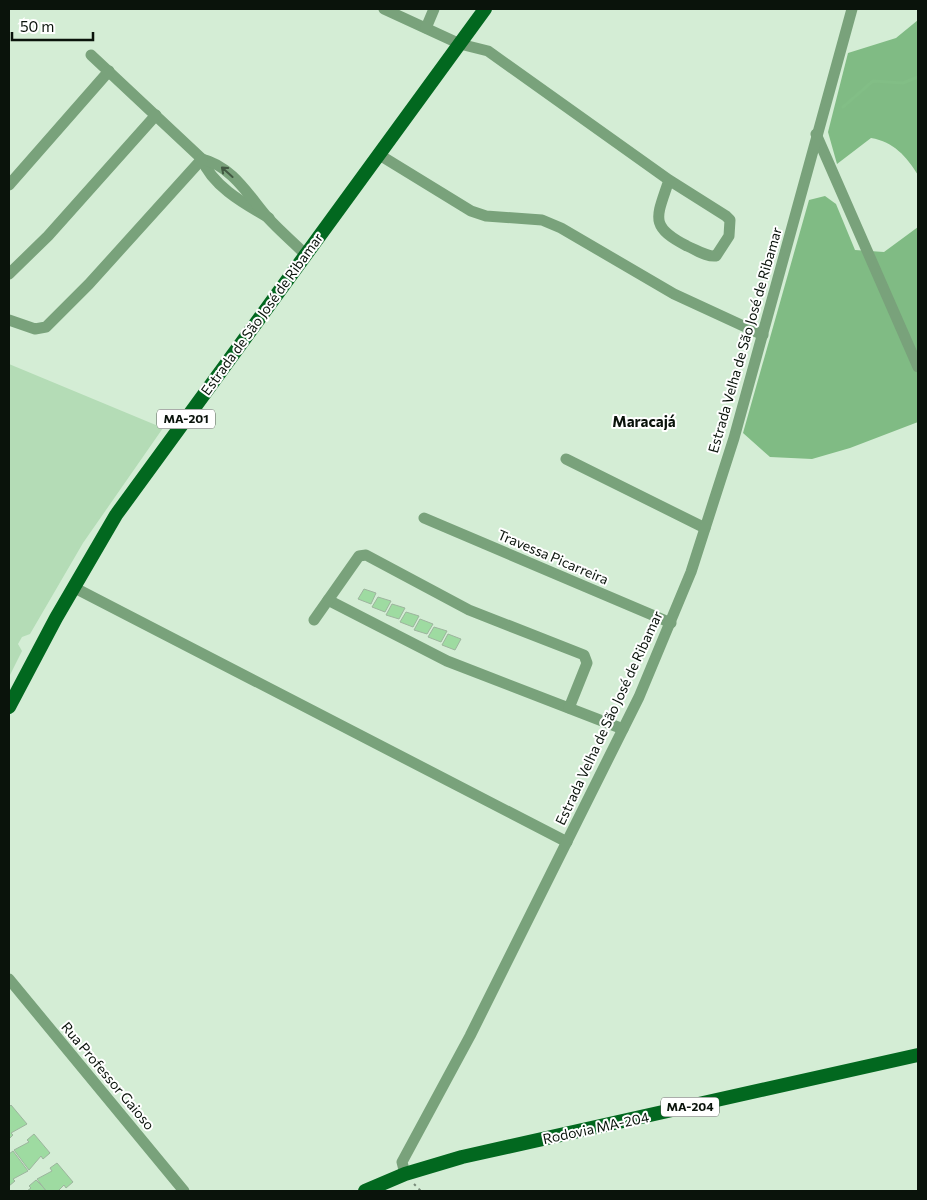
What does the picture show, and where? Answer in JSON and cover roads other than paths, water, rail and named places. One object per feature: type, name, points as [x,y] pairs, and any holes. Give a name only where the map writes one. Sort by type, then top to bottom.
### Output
[{"type":"main road","name":"Estrada de São José de Ribamar","points":[[9,708],[73,587],[116,515],[378,154],[486,9]]},
{"type":"main road","name":"Rodovia MA-204","points":[[365,1191],[405,1174],[462,1157],[918,1055]]},
{"type":"street","points":[[384,9],[460,44],[488,51],[669,180],[730,220],[729,236],[716,256],[707,255],[692,248],[670,237],[662,229],[658,216],[669,180]]},
{"type":"street","points":[[426,28],[434,9]]},
{"type":"street","name":"Estrada Velha de São José de Ribamar","points":[[405,1174],[402,1162],[462,1053],[623,729],[671,623],[691,572],[763,335],[816,134],[852,9]]},
{"type":"street","points":[[91,54],[202,159],[215,162],[242,185],[268,218],[305,254]]},
{"type":"street","points":[[9,185],[109,72]]},
{"type":"street","points":[[9,274],[48,236],[156,115]]},
{"type":"street","points":[[816,134],[918,367]]},
{"type":"street","points":[[378,154],[471,211],[486,216],[542,220],[561,228],[674,294],[763,335]]},
{"type":"street","points":[[9,320],[35,329],[46,327],[89,284],[202,159]]},
{"type":"street","points":[[566,459],[705,528]]},
{"type":"street","name":"Travessa Picarreira","points":[[424,518],[671,623]]},
{"type":"street","points":[[314,620],[360,556],[366,555],[469,610],[584,655],[587,663],[569,708]]},
{"type":"street","points":[[73,587],[567,842]]},
{"type":"street","points":[[328,600],[447,661],[623,729]]},
{"type":"street","name":"Rua Professor Gaioso","points":[[9,979],[184,1191]]},
{"type":"waterway","points":[[843,107],[873,81],[903,83],[918,77]]},
{"type":"district","name":"Maracajá","points":[[644,422]]}]
